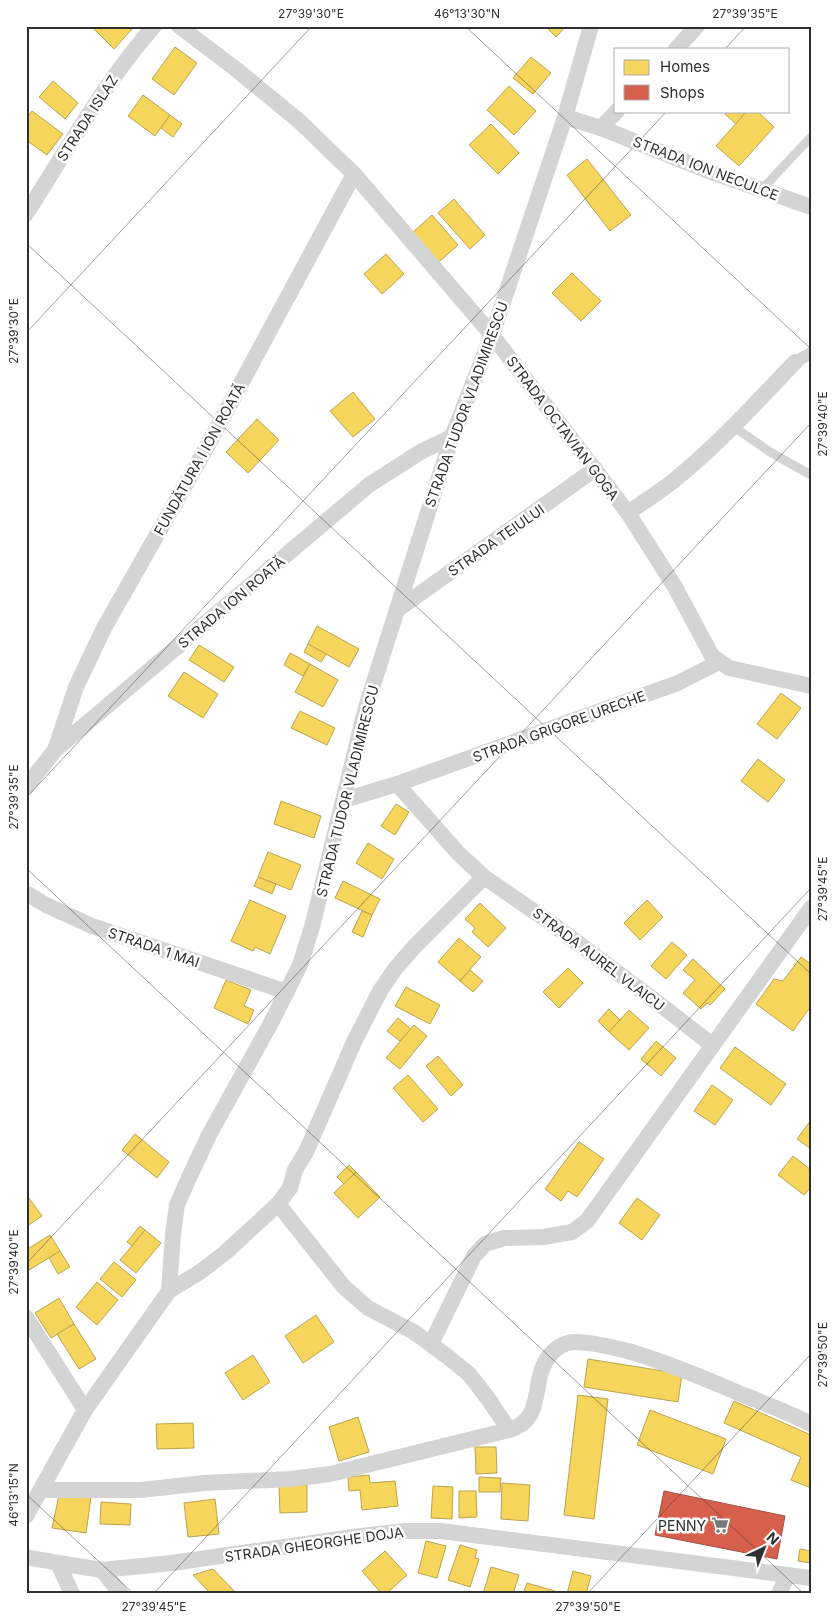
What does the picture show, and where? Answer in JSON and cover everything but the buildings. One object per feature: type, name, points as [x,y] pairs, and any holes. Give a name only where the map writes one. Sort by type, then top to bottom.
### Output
[{"type":"street","name":"STRADA ISLAZ","points":[[26,214],[108,85],[154,26]]},
{"type":"street","name":"STRADA OCTAVIAN GOGA","points":[[179,26],[237,70],[299,121],[354,174],[492,335],[628,513],[675,587],[712,656],[719,662]]},
{"type":"street","name":"STRADA TUDOR VLADIMIRESCU","points":[[169,1291],[177,1205],[209,1135],[300,965],[312,927],[366,707],[452,437],[492,335],[565,117],[591,26]]},
{"type":"street","points":[[677,48],[697,26]]},
{"type":"street","points":[[602,128],[616,112]]},
{"type":"street","name":"STRADA ION NECULCE","points":[[565,117],[602,128],[711,172],[811,207]]},
{"type":"street","name":"FUNDĂTURA I ION ROATĂ","points":[[55,750],[76,687],[104,628],[204,452],[354,174]]},
{"type":"street","points":[[628,513],[671,483],[734,427],[795,362],[811,353]]},
{"type":"street","name":"STRADA ION ROATĂ","points":[[26,787],[55,750],[369,485],[422,451],[452,437]]},
{"type":"street","name":"STRADA TEIULUI","points":[[397,610],[595,469]]},
{"type":"street","points":[[719,662],[729,668],[742,672],[811,686]]},
{"type":"street","name":"STRADA GRIGORE URECHE","points":[[344,800],[398,784],[678,683],[719,662]]},
{"type":"street","points":[[26,1516],[85,1410],[169,1291],[200,1272],[226,1252],[278,1204],[290,1188],[295,1170],[306,1152],[354,1042],[380,991],[395,969],[414,947],[484,877],[431,824],[398,784]]},
{"type":"street","name":"STRADA AUREL VLAICU","points":[[484,877],[551,923],[638,987],[712,1045]]},
{"type":"street","name":"STRADA 1 MAI","points":[[26,893],[46,905],[92,926],[286,992]]},
{"type":"street","points":[[431,1344],[474,1256],[485,1244],[504,1238],[544,1237],[572,1232],[587,1221],[811,908]]},
{"type":"street","points":[[278,1204],[344,1287],[368,1308],[414,1332],[469,1374],[509,1430]]},
{"type":"street","points":[[26,1317],[85,1410]]},
{"type":"street","points":[[41,1490],[141,1490],[204,1483],[291,1479],[330,1474],[509,1430],[519,1427],[534,1408],[542,1368],[548,1357],[558,1346],[574,1342],[601,1344],[652,1358],[717,1383],[811,1424]]},
{"type":"street","name":"STRADA GHEORGHE DOJA","points":[[26,1557],[58,1564],[102,1570],[172,1563],[360,1536],[406,1531],[432,1531],[811,1578]]},
{"type":"street","points":[[58,1564],[72,1594]]},
{"type":"street","points":[[102,1570],[120,1594]]},
{"type":"street","points":[[779,1594],[787,1576]]},
{"type":"lane","points":[[762,190],[811,137]]},
{"type":"lane","points":[[734,427],[770,452],[811,475]]},
{"type":"place","name":"PENNY","points":[[720,1525]]}]
